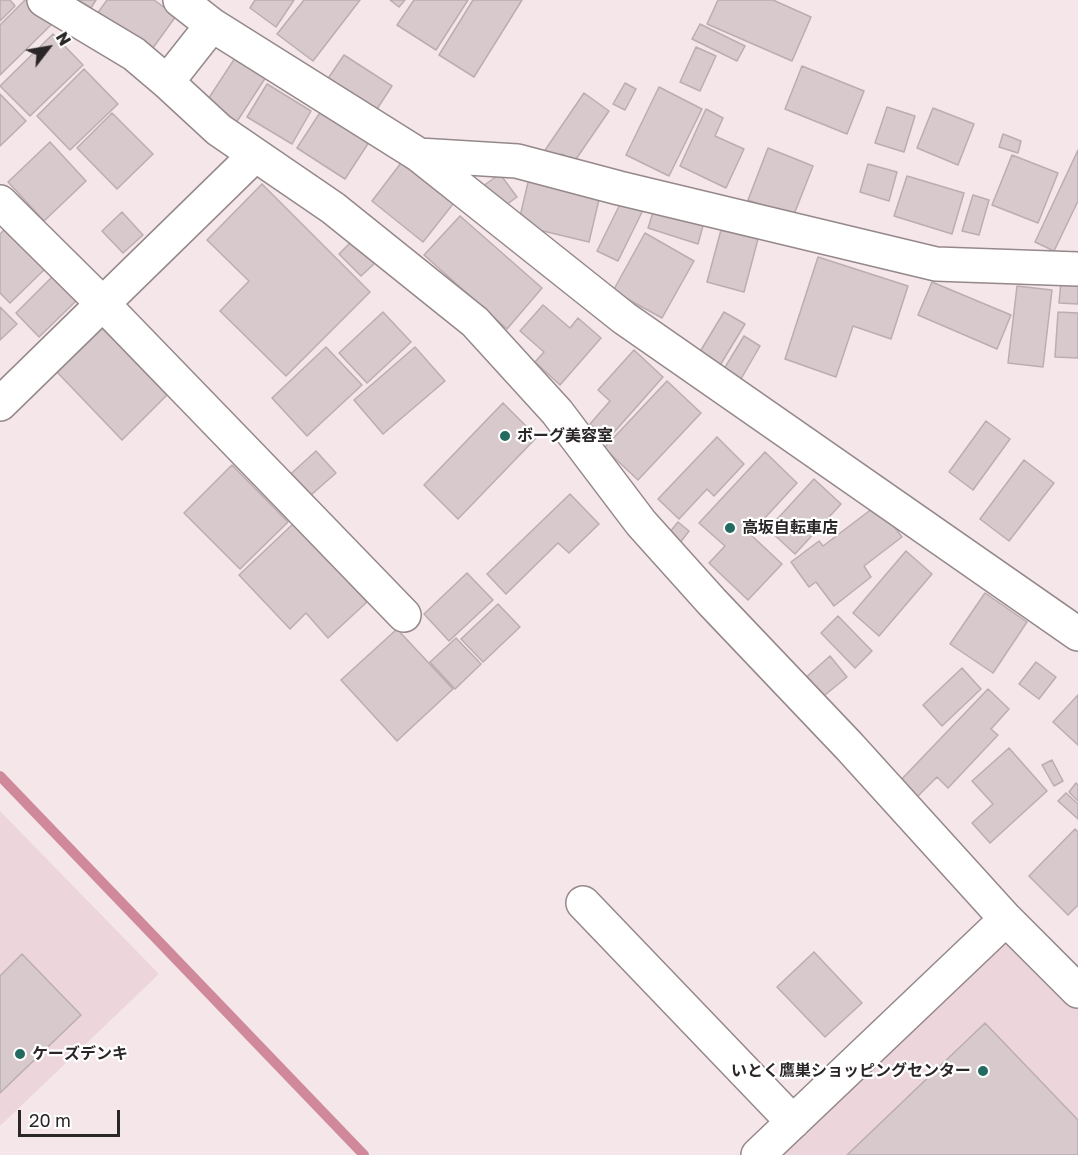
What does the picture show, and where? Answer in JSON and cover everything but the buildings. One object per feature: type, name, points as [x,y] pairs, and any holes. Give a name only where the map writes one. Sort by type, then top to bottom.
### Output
[{"type":"street","points":[[45,0],[134,54],[219,130],[333,207],[475,322],[557,412],[641,523],[712,602],[849,746],[1006,919],[1078,991]]},
{"type":"street","points":[[180,0],[212,25],[419,155],[624,318],[1078,634]]},
{"type":"street","points":[[167,82],[212,25]]},
{"type":"street","points":[[0,404],[255,155]]},
{"type":"street","points":[[419,155],[517,161],[936,264],[1078,269]]},
{"type":"street","points":[[0,202],[103,304],[404,615]]},
{"type":"street","points":[[583,903],[793,1122]]},
{"type":"street","points":[[758,1155],[1006,919]]},
{"type":"shaded area","points":[[0,811],[159,974],[0,1126]]},
{"type":"shaded area","points":[[1006,919],[1078,1002],[1078,1155],[758,1155]]},
{"type":"waterway","points":[[0,776],[364,1155]]},
{"type":"place","name":"ボーグ美容室","points":[[505,436]]},
{"type":"place","name":"高坂自転車店","points":[[730,528]]},
{"type":"place","name":"ケーズデンキ","points":[[20,1054]]},
{"type":"place","name":"いとく鷹巣ショッピングセンター","points":[[983,1071]]}]
